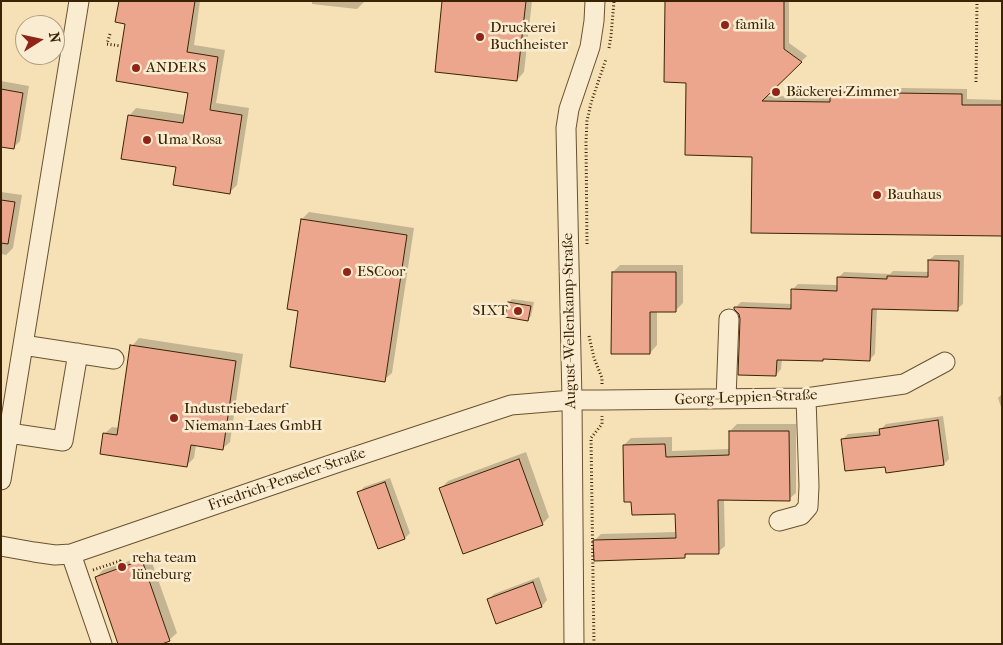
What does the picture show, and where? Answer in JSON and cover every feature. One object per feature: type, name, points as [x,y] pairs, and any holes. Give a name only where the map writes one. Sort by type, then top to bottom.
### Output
[{"type":"street","points":[[1,480],[79,1]]},
{"type":"street","name":"August-Wellenkamp-Straße","points":[[574,644],[572,400],[566,128],[569,109],[590,46],[595,1]]},
{"type":"street","points":[[726,399],[729,319]]},
{"type":"street","points":[[23,345],[114,358]]},
{"type":"street","points":[[9,433],[63,441],[78,353]]},
{"type":"street","name":"Georg-Leppien-Straße","points":[[572,400],[806,398],[904,384],[945,362]]},
{"type":"street","points":[[779,521],[801,515],[808,507],[806,398]]},
{"type":"street","name":"Friedrich-Penseler-Straße","points":[[1,546],[34,552],[71,554],[511,405],[572,400]]},
{"type":"street","points":[[71,554],[102,644]]},
{"type":"path","points":[[608,49],[614,1]]},
{"type":"path","points":[[976,82],[977,1]]},
{"type":"path","points":[[110,34],[107,44],[121,46]]},
{"type":"path","points":[[587,249],[587,121],[607,56]]},
{"type":"path","points":[[589,328],[594,358],[602,378],[602,424],[591,438],[594,644]]},
{"type":"path","points":[[78,575],[120,561],[122,567]]},
{"type":"building","points":[[119,1],[195,1],[187,52],[218,57],[210,110],[242,115],[230,194],[173,185],[176,167],[121,159],[128,115],[183,123],[188,93],[116,81],[125,24],[115,22]]},
{"type":"building","name":"Druckerei Buchheister","points":[[442,1],[526,1],[517,81],[435,72]]},
{"type":"building","name":"Bauhaus","points":[[665,1],[784,1],[784,49],[802,62],[762,101],[830,102],[830,92],[962,94],[962,105],[1002,105],[1002,236],[751,233],[752,157],[685,155],[686,83],[664,82]]},
{"type":"building","points":[[1,89],[23,93],[14,149],[1,147]]},
{"type":"building","points":[[1,200],[15,202],[8,244],[1,243]]},
{"type":"building","name":"ESCoor","points":[[301,219],[407,235],[385,382],[290,367],[298,311],[287,309]]},
{"type":"building","points":[[928,260],[959,261],[958,311],[872,309],[870,361],[777,360],[776,376],[738,375],[740,319],[734,307],[791,309],[791,289],[837,291],[837,277],[887,279],[887,276],[928,277]]},
{"type":"building","points":[[612,272],[676,272],[676,312],[650,312],[650,354],[611,354]]},
{"type":"building","name":"SIXT","points":[[508,302],[531,306],[528,321],[505,317]]},
{"type":"building","name":"Industriebedarf Niemann-Laes GmbH","points":[[130,345],[236,361],[223,450],[191,445],[187,467],[100,454],[103,433],[117,435]]},
{"type":"building","points":[[938,420],[944,465],[886,473],[885,467],[845,471],[841,439],[880,435],[879,429]]},
{"type":"building","points":[[729,431],[789,431],[790,501],[718,500],[719,554],[685,554],[685,558],[594,561],[593,540],[676,538],[675,514],[632,515],[631,502],[624,502],[623,445],[665,444],[666,457],[729,455]]},
{"type":"building","points":[[519,459],[543,525],[463,554],[439,488]]},
{"type":"building","points":[[385,482],[405,539],[378,549],[357,492]]},
{"type":"building","points":[[142,560],[170,641],[162,644],[118,644],[95,577]]},
{"type":"building","points":[[533,582],[542,607],[496,624],[487,599]]},
{"type":"place","name":"famila","points":[[725,25]]},
{"type":"place","name":"Druckerei Buchheister","points":[[480,37]]},
{"type":"place","name":"ANDERS","points":[[136,68]]},
{"type":"place","name":"Bäckerei Zimmer","points":[[776,92]]},
{"type":"place","name":"Uma Rosa","points":[[147,140]]},
{"type":"place","name":"Bauhaus","points":[[877,195]]},
{"type":"place","name":"ESCoor","points":[[347,272]]},
{"type":"place","name":"SIXT","points":[[518,311]]},
{"type":"place","name":"Industriebedarf Niemann-Laes GmbH","points":[[174,418]]},
{"type":"place","name":"reha team lüneburg","points":[[122,567]]}]
